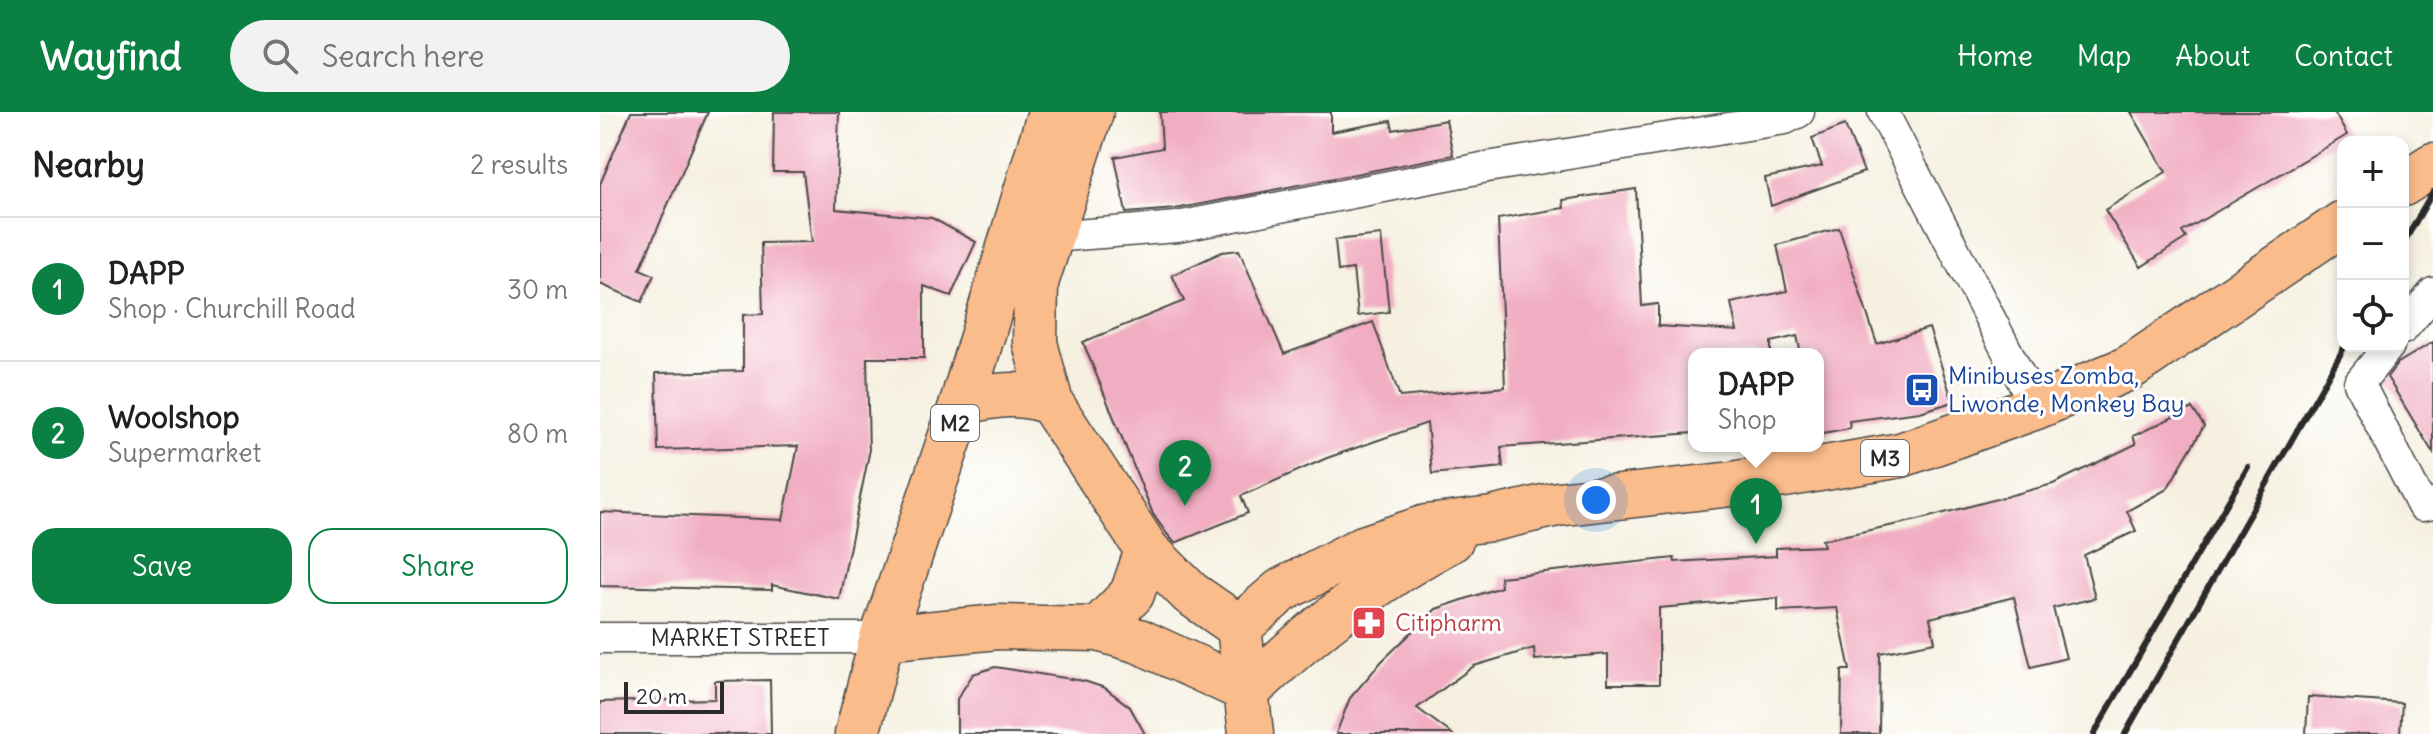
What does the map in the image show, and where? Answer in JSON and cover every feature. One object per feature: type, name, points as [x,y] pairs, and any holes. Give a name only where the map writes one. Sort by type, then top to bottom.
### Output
[{"type":"highway","name":"M2","points":[[857,734],[882,638],[962,403],[1050,112]]},
{"type":"highway","points":[[1091,112],[1036,283],[1035,343],[1051,403],[1147,550],[1190,593],[1239,627],[1251,734]]},
{"type":"highway","points":[[2409,180],[2433,165]]},
{"type":"highway","name":"M3","points":[[1239,627],[1282,590],[1363,548],[1426,527],[1492,519],[1557,504],[1732,484],[1901,455],[2036,407],[2129,368],[2337,227]]},
{"type":"highway","points":[[962,403],[997,394],[1030,394],[1051,403]]},
{"type":"highway","name":"M3","points":[[1248,691],[1304,637],[1404,565],[1492,519]]},
{"type":"highway","points":[[1098,629],[1132,594],[1147,550]]},
{"type":"highway","points":[[882,638],[998,627],[1098,629],[1139,641],[1248,691]]},
{"type":"street","points":[[1051,237],[1177,227],[1487,167],[1785,119],[1799,112]]},
{"type":"street","points":[[1883,112],[2036,407]]},
{"type":"street","points":[[2409,322],[2433,293]]},
{"type":"street","points":[[2384,352],[2359,383],[2422,506],[2433,504]]},
{"type":"street","name":"MARKET STREET","points":[[600,638],[882,638]]},
{"type":"building","points":[[631,112],[708,112],[640,269],[654,275],[642,302],[600,284],[600,184]]},
{"type":"building","points":[[774,112],[839,112],[836,209],[932,218],[976,242],[951,296],[924,286],[924,358],[867,358],[869,454],[839,599],[772,585],[772,590],[600,586],[600,512],[783,520],[798,446],[658,450],[656,373],[743,371],[743,315],[763,314],[761,243],[812,242],[803,172],[773,172]]},
{"type":"building","points":[[1160,112],[1331,112],[1331,132],[1391,121],[1393,130],[1446,120],[1453,155],[1175,209],[1126,213],[1115,157],[1162,148]]},
{"type":"building","points":[[2131,112],[2334,112],[2347,135],[2337,136],[2337,141],[2182,232],[2186,238],[2141,267],[2105,210],[2166,172]]},
{"type":"building","points":[[1845,125],[1864,172],[1771,206],[1765,178],[1822,166],[1812,138]]},
{"type":"building","points":[[1636,189],[1642,306],[1658,304],[1658,326],[1737,331],[1731,303],[1787,291],[1777,245],[1839,228],[1877,344],[1929,328],[1953,402],[1920,412],[1849,421],[1850,428],[1824,433],[1824,348],[1800,348],[1797,336],[1771,342],[1771,348],[1688,348],[1688,433],[1501,447],[1503,467],[1432,474],[1427,423],[1327,458],[1241,496],[1248,513],[1175,543],[1167,534],[1153,514],[1083,342],[1184,301],[1172,275],[1222,252],[1239,250],[1284,354],[1373,322],[1400,397],[1505,387],[1498,219],[1564,208],[1563,200]]},
{"type":"building","points":[[1381,235],[1389,312],[1358,316],[1353,269],[1338,271],[1335,240]]},
{"type":"building","points":[[2433,342],[2433,453],[2387,377],[2398,363]]},
{"type":"building","points":[[2192,408],[2204,426],[2167,489],[2127,511],[2136,531],[2084,555],[2095,598],[2053,608],[2066,658],[2031,667],[2014,597],[1930,618],[1935,642],[1880,653],[1879,734],[1841,734],[1842,670],[1850,670],[1837,608],[1778,611],[1778,598],[1659,608],[1659,684],[1608,684],[1608,654],[1535,660],[1534,648],[1474,666],[1417,708],[1452,734],[1336,734],[1350,698],[1382,661],[1436,609],[1501,587],[1500,577],[1674,558],[1675,562],[1776,556],[1776,548],[1824,546],[1822,540],[1918,520],[2053,484],[2136,444],[2133,436]]},
{"type":"building","points":[[995,667],[1084,681],[1105,688],[1130,707],[1145,734],[957,734],[957,699],[973,674]]},
{"type":"building","points":[[770,680],[771,734],[600,734],[600,702],[715,699],[715,681]]},
{"type":"building","points":[[2308,697],[2402,703],[2400,734],[2306,734]]},
{"type":"railway","points":[[2409,234],[2433,192]]},
{"type":"railway","points":[[2125,734],[2342,352]]},
{"type":"railway","points":[[2094,734],[2248,467]]},
{"type":"place","name":"Minibuses Zomba, Liwonde, Monkey Bay","points":[[1922,390]]},
{"type":"place","name":"Woolshop","points":[[1185,506]]},
{"type":"place","name":"DAPP","points":[[1756,544]]},
{"type":"place","name":"Citipharm","points":[[1369,623]]}]
